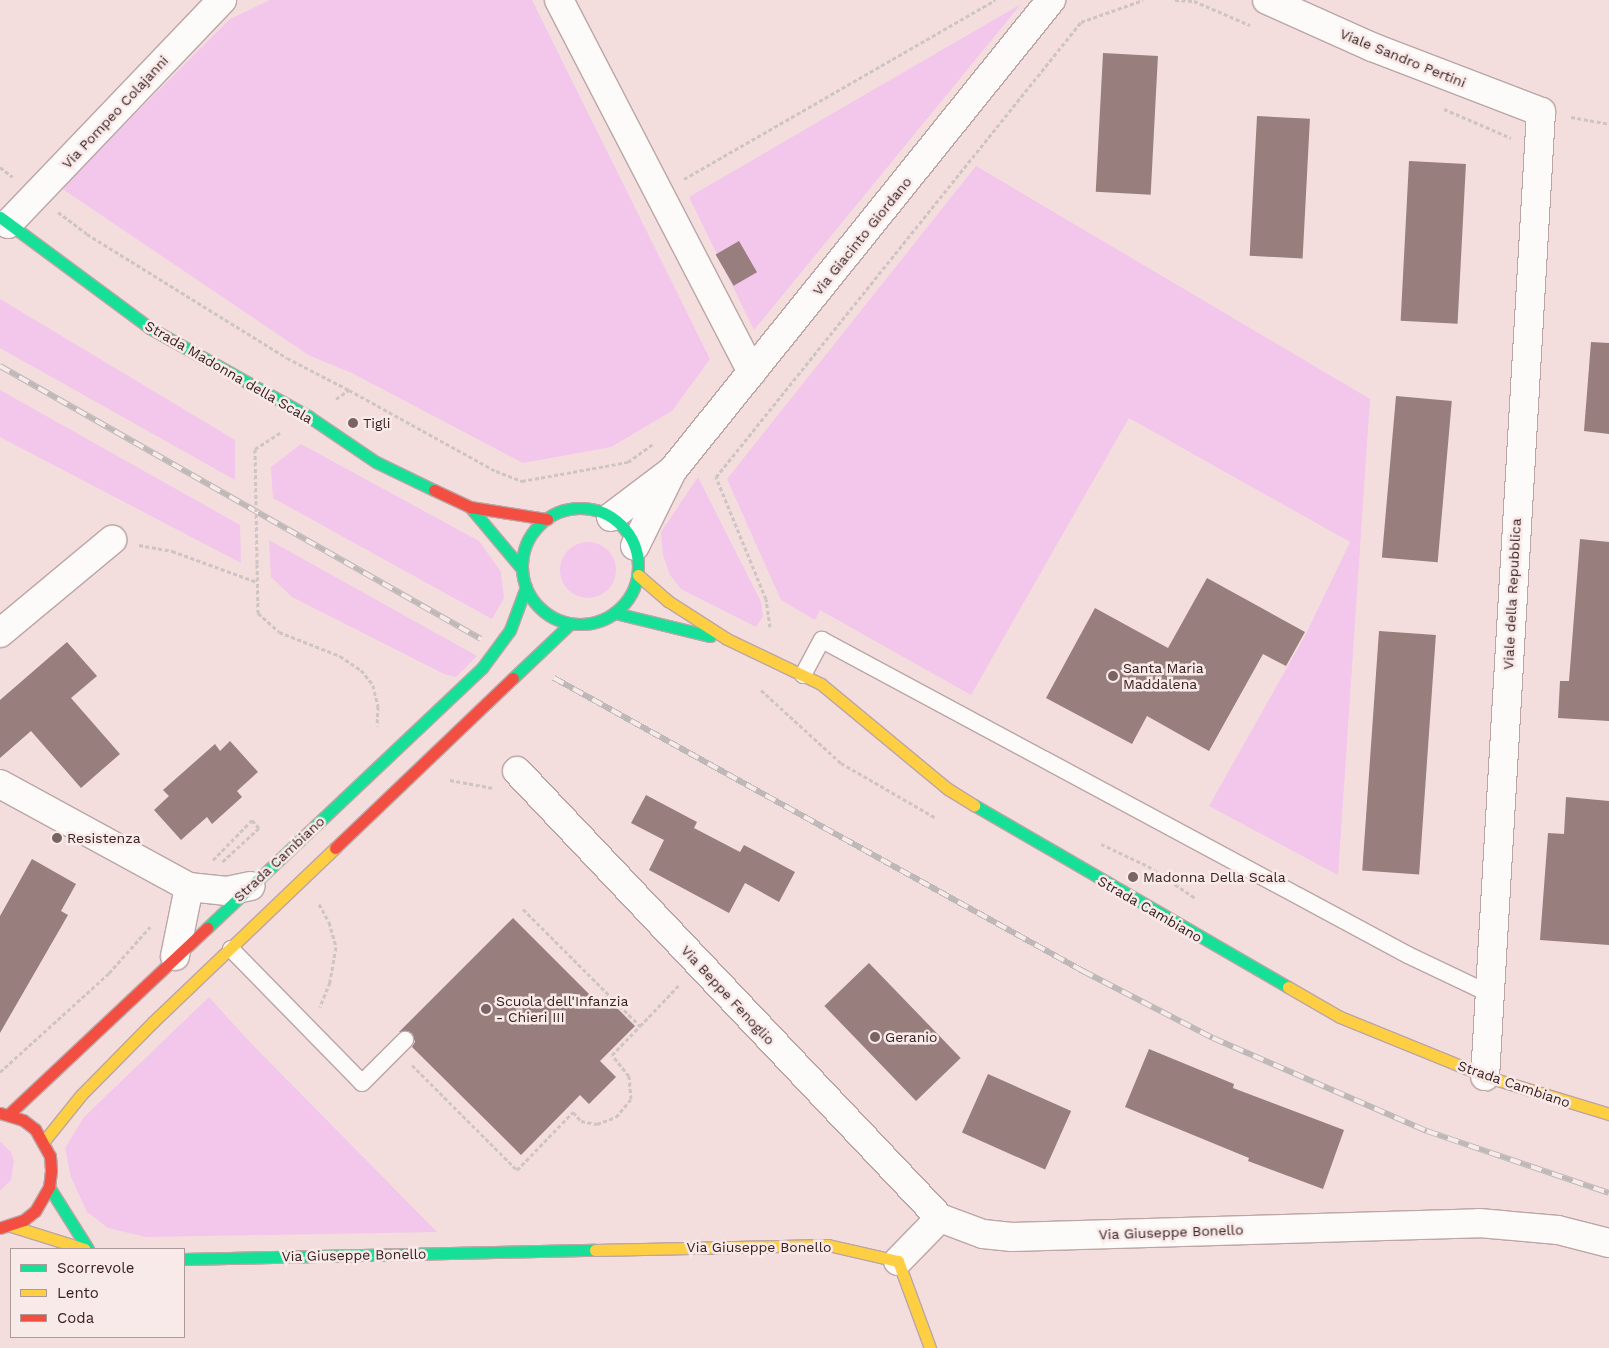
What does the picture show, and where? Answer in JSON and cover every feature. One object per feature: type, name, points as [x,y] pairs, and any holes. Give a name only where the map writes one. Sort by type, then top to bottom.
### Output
[{"type":"main road","name":"Strada Madonna della Scala","points":[[4,221],[150,328],[308,416],[376,462],[470,507]]},
{"type":"main road","points":[[470,507],[512,516],[547,518]]},
{"type":"main road","points":[[470,507],[522,568]]},
{"type":"main road","points":[[579,508],[595,510],[611,517],[629,534],[635,546],[638,574],[634,590],[615,614],[593,623],[570,624],[551,617],[536,604],[526,587],[522,568],[524,549],[533,532],[547,518],[562,511],[579,508]]},
{"type":"main road","name":"Strada Cambiano","points":[[638,574],[668,601],[727,639],[821,684],[948,789],[1043,847],[1340,1017],[1485,1076],[1609,1114]]},
{"type":"main road","name":"Strada Cambiano","points":[[4,1113],[175,956],[482,668],[510,630],[526,587]]},
{"type":"main road","name":"Strada Cambiano","points":[[615,614],[727,639]]},
{"type":"main road","points":[[44,1141],[81,1095],[570,624]]},
{"type":"main road","points":[[4,1113],[23,1120],[44,1141],[50,1156],[49,1187],[35,1212],[5,1227]]},
{"type":"main road","points":[[49,1187],[86,1248]]},
{"type":"main road","points":[[5,1227],[83,1248]]},
{"type":"main road","name":"Via Giuseppe Bonello","points":[[185,1259],[828,1244],[898,1261]]},
{"type":"main road","points":[[898,1261],[930,1348]]},
{"type":"street","name":"Via Pompeo Colajanni","points":[[4,221],[36,195],[222,0]]},
{"type":"street","points":[[560,0],[752,372]]},
{"type":"street","name":"Via Giacinto Giordano","points":[[672,471],[1051,0]]},
{"type":"street","name":"Viale Sandro Pertini","points":[[1267,0],[1372,47],[1540,112]]},
{"type":"street","name":"Viale della Repubblica","points":[[1485,1076],[1488,993],[1540,112]]},
{"type":"street","points":[[611,517],[672,471]]},
{"type":"street","points":[[635,546],[672,471]]},
{"type":"street","points":[[0,633],[112,540]]},
{"type":"street","name":"Via Beppe Fenoglio","points":[[517,771],[940,1218]]},
{"type":"street","points":[[0,784],[188,888],[227,891],[250,886]]},
{"type":"street","points":[[175,956],[188,888]]},
{"type":"street","points":[[898,1261],[940,1218]]},
{"type":"street","name":"Via Giuseppe Bonello","points":[[940,1218],[983,1234],[1012,1237],[1479,1223],[1558,1230],[1609,1243]]},
{"type":"lane","points":[[804,675],[822,640],[1399,950],[1488,993]]},
{"type":"lane","points":[[231,949],[362,1083],[400,1044]]},
{"type":"path","points":[[660,193],[995,0]]},
{"type":"path","points":[[770,632],[766,599],[716,477],[1081,22],[1144,0]]},
{"type":"path","points":[[1540,112],[1609,124]]},
{"type":"path","points":[[0,167],[87,234],[287,358],[496,471],[522,481],[628,462],[662,437]]},
{"type":"path","points":[[308,416],[349,390]]},
{"type":"path","points":[[255,449],[258,613],[279,632],[340,656],[361,670],[373,685],[378,706],[375,734]]},
{"type":"path","points":[[112,540],[172,551],[257,582]]},
{"type":"path","points":[[447,780],[490,787],[498,792]]},
{"type":"path","points":[[188,888],[209,868],[216,856],[252,820],[259,828],[216,868],[209,868]]},
{"type":"path","points":[[255,832],[258,836]]},
{"type":"path","points":[[306,1025],[322,1004],[330,982],[336,947],[329,922],[315,897]]},
{"type":"path","points":[[523,909],[640,1026]]},
{"type":"path","points":[[0,1072],[109,973],[140,941],[155,920]]},
{"type":"path","points":[[400,1044],[517,1170],[573,1112],[581,1121],[597,1124],[616,1117],[631,1099],[629,1076],[612,1055],[681,983]]},
{"type":"shaded area","points":[[270,0],[532,0],[710,359],[672,411],[611,447],[523,463],[352,373],[310,356],[61,188],[230,19]]},
{"type":"shaded area","points":[[1021,4],[754,330],[689,197]]},
{"type":"shaded area","points":[[976,166],[1370,399],[1338,875],[1209,806],[1306,634],[1350,542],[1129,418],[971,695],[820,610],[815,620],[781,600],[727,479]]},
{"type":"shaded area","points":[[0,299],[235,440],[235,480],[0,348]]},
{"type":"shaded area","points":[[0,390],[240,525],[241,563],[0,437]]},
{"type":"shaded area","points":[[301,444],[479,541],[501,572],[504,598],[492,619],[273,498],[271,467]]},
{"type":"shaded area","points":[[698,477],[761,602],[763,616],[756,627],[681,589],[670,575],[663,555],[661,532]]},
{"type":"shaded area","points":[[269,540],[477,656],[456,677],[444,674],[292,597],[271,577]]},
{"type":"shaded area","points":[[582,542],[594,542],[604,546],[612,554],[616,570],[612,586],[604,594],[594,598],[582,598],[572,594],[564,586],[560,576],[560,564],[564,554],[572,546]]},
{"type":"shaded area","points":[[209,997],[246,1038],[437,1232],[146,1237],[108,1228],[87,1212],[71,1177],[65,1148],[84,1117]]},
{"type":"shaded area","points":[[0,1141],[11,1152],[14,1161],[11,1180],[0,1191]]},
{"type":"building","points":[[1103,53],[1158,56],[1151,195],[1096,192]]},
{"type":"building","points":[[1257,116],[1310,119],[1303,259],[1250,256]]},
{"type":"building","points":[[1409,161],[1466,164],[1458,324],[1401,321]]},
{"type":"building","points":[[739,241],[757,272],[734,286],[716,254]]},
{"type":"building","points":[[1591,342],[1609,343],[1609,434],[1584,431]]},
{"type":"building","points":[[1396,396],[1452,401],[1438,562],[1382,557]]},
{"type":"building","points":[[1580,539],[1609,542],[1609,721],[1558,718],[1560,681],[1569,681]]},
{"type":"building","points":[[1207,578],[1305,632],[1286,666],[1263,654],[1209,751],[1147,716],[1132,744],[1046,698],[1095,608],[1168,648]]},
{"type":"building","points":[[1379,631],[1436,635],[1419,874],[1362,870]]},
{"type":"building","points":[[67,642],[97,676],[71,698],[120,754],[81,788],[31,731],[0,758],[0,700]]},
{"type":"building","points":[[230,741],[258,772],[237,791],[242,797],[212,824],[207,817],[181,840],[154,810],[169,796],[163,790],[215,744],[220,751]]},
{"type":"building","points":[[646,795],[697,822],[694,828],[740,852],[744,845],[795,872],[779,902],[745,883],[729,913],[649,870],[664,840],[631,823]]},
{"type":"building","points":[[1566,797],[1609,801],[1609,945],[1540,940],[1548,833],[1564,834]]},
{"type":"building","points":[[32,859],[76,884],[61,911],[68,915],[0,1033],[0,916]]},
{"type":"building","points":[[513,918],[598,1003],[605,996],[635,1026],[600,1061],[616,1077],[589,1104],[580,1095],[521,1155],[412,1047],[415,1042],[412,1033],[399,1032]]},
{"type":"building","points":[[869,963],[961,1058],[916,1101],[824,1006]]},
{"type":"building","points":[[1149,1049],[1234,1084],[1233,1088],[1344,1130],[1323,1189],[1248,1161],[1249,1158],[1125,1107]]},
{"type":"building","points":[[988,1074],[1071,1111],[1045,1169],[962,1132]]},
{"type":"railway","points":[[0,366],[481,639]]},
{"type":"railway","points":[[554,678],[1083,971],[1213,1038],[1427,1131],[1609,1193]]},
{"type":"traffic: fast","points":[[0,217],[150,328],[308,416],[376,462],[434,490]]},
{"type":"traffic: fast","points":[[470,507],[522,569]]},
{"type":"traffic: fast","points":[[580,508],[602,512],[621,525],[634,544],[638,566],[634,588],[621,607],[602,620],[580,624],[558,620],[539,607],[526,588],[522,566],[526,544],[539,525],[558,512],[580,508]]},
{"type":"traffic: fast","points":[[207,928],[482,668],[510,630],[526,587]]},
{"type":"traffic: fast","points":[[615,613],[710,636]]},
{"type":"traffic: fast","points":[[513,678],[570,624]]},
{"type":"traffic: fast","points":[[974,805],[1288,987]]},
{"type":"traffic: fast","points":[[49,1187],[87,1248]]},
{"type":"traffic: fast","points":[[185,1259],[595,1250]]},
{"type":"traffic: slow","points":[[638,575],[668,601],[727,639],[821,684],[948,789],[974,805]]},
{"type":"traffic: slow","points":[[44,1141],[81,1095],[153,1022],[335,848]]},
{"type":"traffic: slow","points":[[1288,987],[1340,1017],[1485,1076],[1609,1114]]},
{"type":"traffic: slow","points":[[11,1226],[82,1248]]},
{"type":"traffic: slow","points":[[595,1250],[828,1245],[898,1261],[930,1348]]},
{"type":"traffic: jam","points":[[434,490],[470,507],[547,519]]},
{"type":"traffic: jam","points":[[335,848],[513,678]]},
{"type":"traffic: jam","points":[[9,1114],[207,928]]},
{"type":"traffic: jam","points":[[0,1113],[23,1120],[35,1129],[50,1156],[51,1171],[49,1187],[35,1211],[24,1220],[0,1228]]},
{"type":"place","name":"Tigli","points":[[353,423]]},
{"type":"place","name":"Santa Maria Maddalena","points":[[1113,676]]},
{"type":"place","name":"Resistenza","points":[[57,838]]},
{"type":"place","name":"Madonna Della Scala","points":[[1133,877]]},
{"type":"place","name":"Scuola dell'Infanzia - Chieri III","points":[[486,1009]]},
{"type":"place","name":"Geranio","points":[[875,1037]]}]
